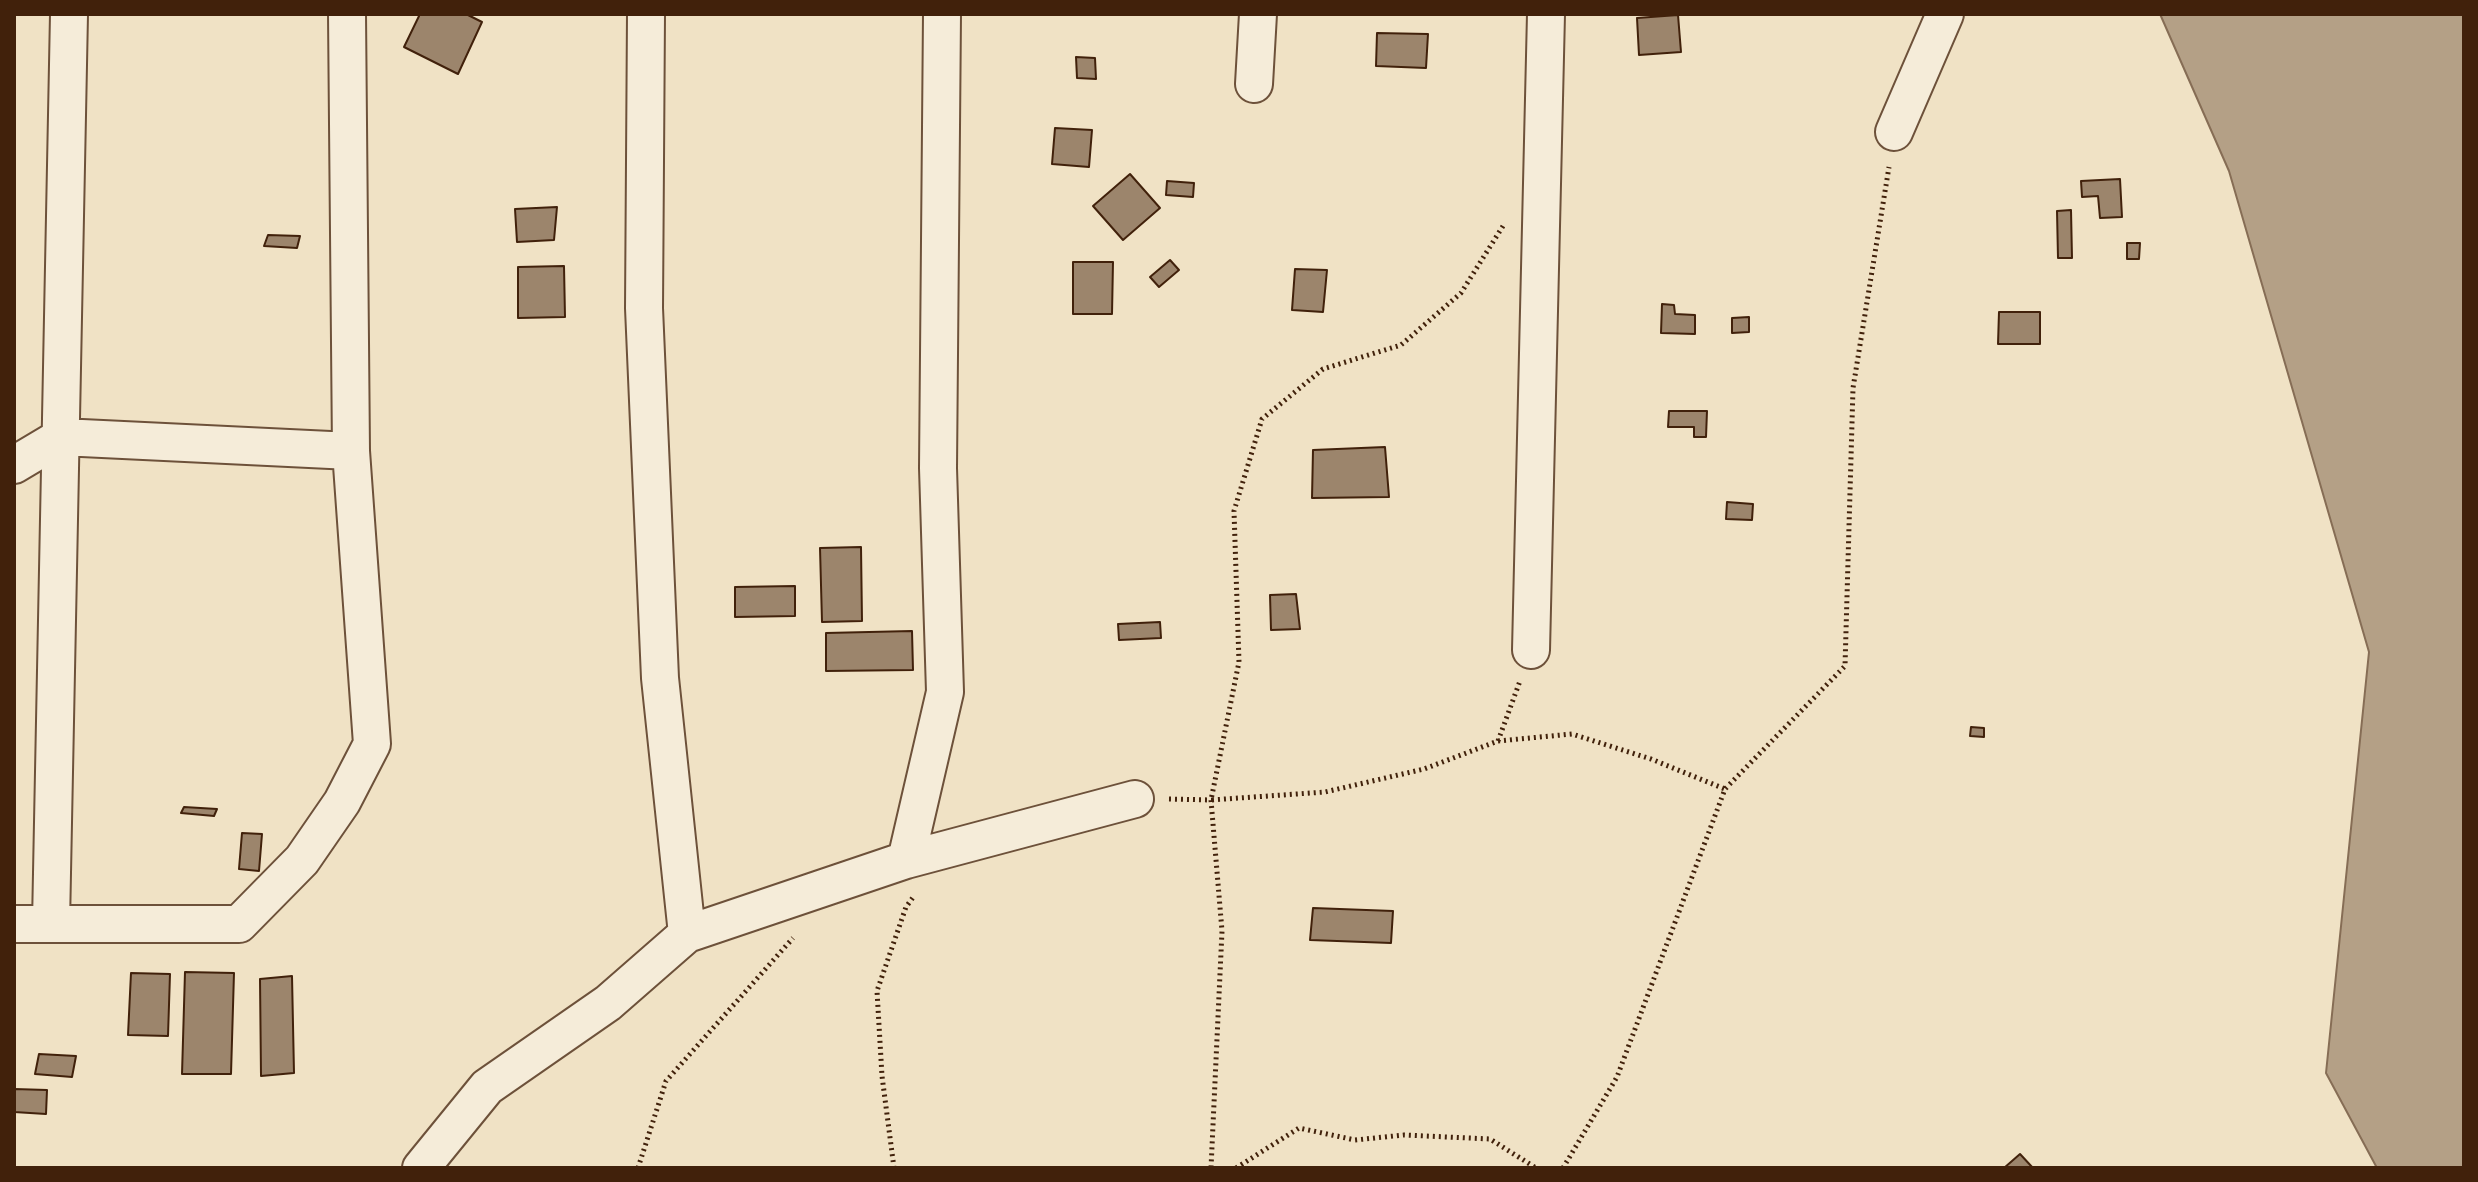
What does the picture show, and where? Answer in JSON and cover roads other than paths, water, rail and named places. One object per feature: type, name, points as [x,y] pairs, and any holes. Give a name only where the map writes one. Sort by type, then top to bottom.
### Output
[{"type":"street","points":[[51,923],[69,14]]},
{"type":"street","points":[[14,924],[239,924],[302,860],[342,802],[372,744],[351,451],[347,14]]},
{"type":"street","points":[[646,14],[644,308],[660,678],[687,934]]},
{"type":"street","points":[[906,860],[945,692],[938,468],[942,14]]},
{"type":"street","points":[[1254,84],[1258,14]]},
{"type":"street","points":[[1531,650],[1546,14]]},
{"type":"street","points":[[1894,132],[1945,14]]},
{"type":"street","points":[[14,465],[61,437],[351,451]]},
{"type":"street","points":[[421,1168],[487,1087],[608,1003],[687,934],[906,860],[1135,799]]}]
